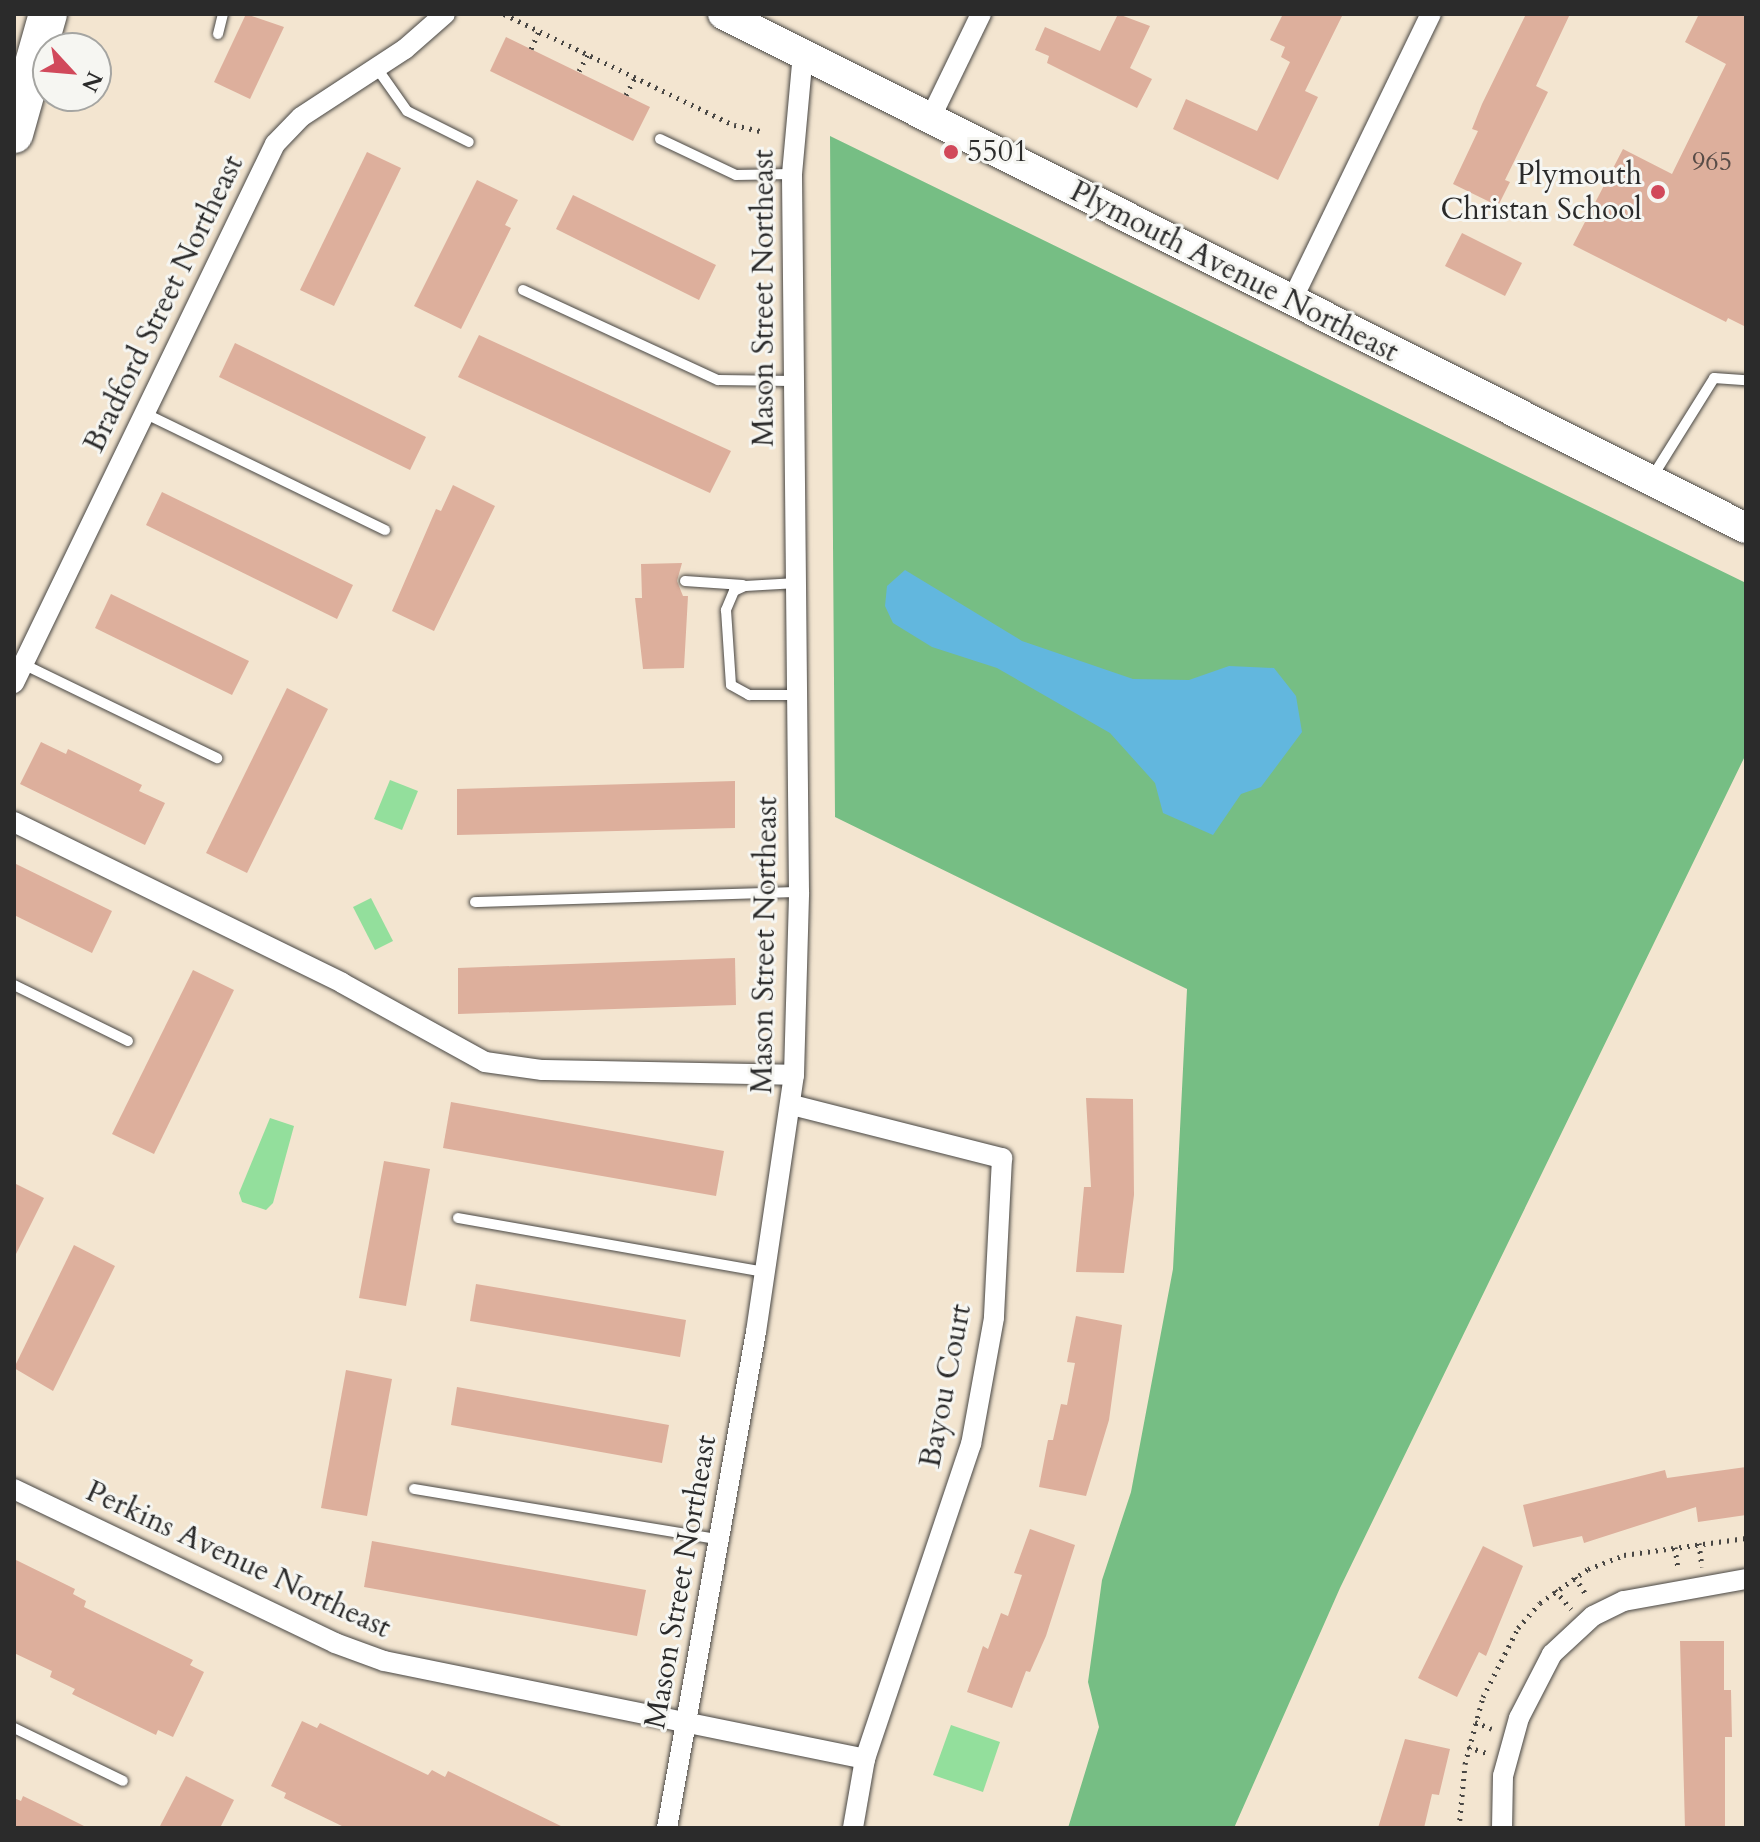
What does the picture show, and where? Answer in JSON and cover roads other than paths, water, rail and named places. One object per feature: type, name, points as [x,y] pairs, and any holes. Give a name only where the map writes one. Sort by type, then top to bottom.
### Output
[{"type":"highway","points":[[14,134],[48,14]]},
{"type":"main road","name":"Plymouth Avenue Northeast","points":[[723,14],[1746,528]]},
{"type":"street","name":"Bradford Street Northeast","points":[[14,683],[275,144],[301,117],[425,35],[445,14]]},
{"type":"street","points":[[930,119],[981,14]]},
{"type":"street","points":[[1292,300],[1431,14]]},
{"type":"street","name":"Mason Street Northeast","points":[[667,1828],[792,1105],[799,892],[792,174],[803,54]]},
{"type":"street","points":[[14,822],[342,983],[485,1062],[542,1070],[794,1075]]},
{"type":"street","name":"Bayou Court","points":[[792,1105],[1002,1158],[994,1318],[971,1444],[865,1759],[853,1828]]},
{"type":"street","name":"Perkins Avenue Northeast","points":[[14,1489],[335,1643],[384,1661],[688,1719],[865,1759]]},
{"type":"street","points":[[1502,1828],[1503,1776],[1519,1718],[1552,1654],[1593,1616],[1624,1601],[1746,1579]]},
{"type":"lane","points":[[218,34],[223,14]]},
{"type":"lane","points":[[376,67],[407,111],[469,142]]},
{"type":"lane","points":[[660,139],[736,175],[792,174]]},
{"type":"lane","points":[[523,290],[718,380],[792,381]]},
{"type":"lane","points":[[1650,481],[1714,378],[1746,380]]},
{"type":"lane","points":[[144,413],[385,530]]},
{"type":"lane","points":[[685,581],[745,586],[797,583]]},
{"type":"lane","points":[[745,586],[734,591],[726,610],[727,678],[749,695],[798,695]]},
{"type":"lane","points":[[23,664],[217,758]]},
{"type":"lane","points":[[475,902],[799,892]]},
{"type":"lane","points":[[14,985],[128,1041]]},
{"type":"lane","points":[[458,1218],[765,1272]]},
{"type":"lane","points":[[414,1489],[716,1539]]},
{"type":"lane","points":[[14,1728],[123,1781]]},
{"type":"water","points":[[905,570],[1022,641],[1133,679],[1189,680],[1229,666],[1274,668],[1296,696],[1302,732],[1261,787],[1241,794],[1213,835],[1163,813],[1155,783],[1110,733],[997,668],[932,647],[893,623],[885,606],[887,586]]},
{"type":"place","name":"5501","points":[[951,152]]},
{"type":"place","name":"Plymouth Christan School","points":[[1658,192]]}]
